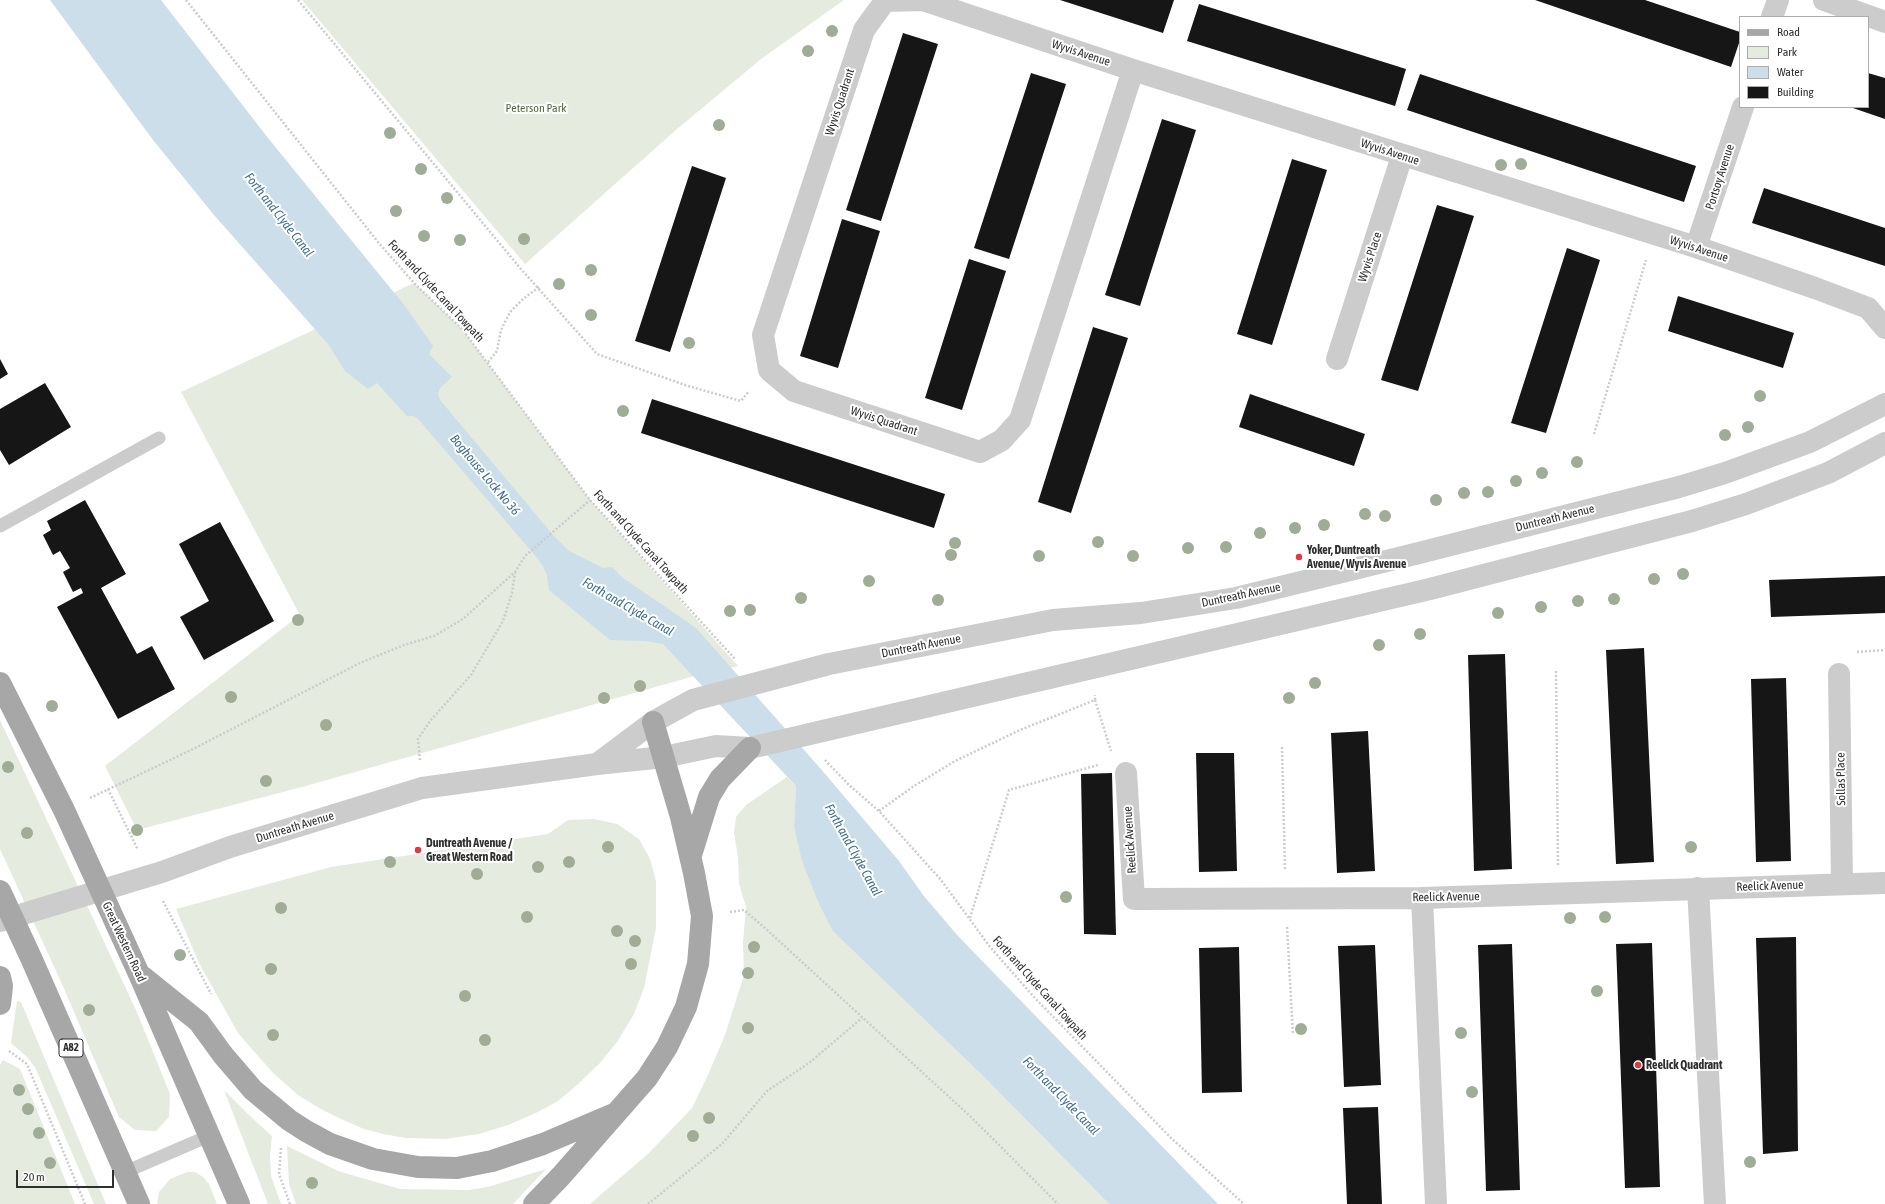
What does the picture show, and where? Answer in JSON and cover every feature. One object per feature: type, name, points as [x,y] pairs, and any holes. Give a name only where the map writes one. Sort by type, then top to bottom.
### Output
[{"type":"main road","name":"Great Western Road","points":[[0,683],[64,810],[211,1135],[239,1204]]},
{"type":"main road","points":[[534,1204],[647,1078],[667,1047],[686,1007],[698,964],[702,916],[681,817],[653,722]]},
{"type":"main road","points":[[690,858],[709,797],[720,779],[750,748]]},
{"type":"main road","name":"A82","points":[[0,894],[139,1204]]},
{"type":"main road","points":[[139,974],[199,1022],[223,1055],[254,1090],[288,1120],[306,1132],[330,1144],[373,1159],[418,1167],[457,1168],[492,1161],[543,1144],[616,1113]]},
{"type":"main road","points":[[0,977],[2,986],[0,1004]]},
{"type":"street","name":"Wyvis Avenue","points":[[885,1],[923,0],[1133,70],[1402,156],[1696,247],[1868,308],[1885,328]]},
{"type":"street","points":[[1772,16],[1778,0]]},
{"type":"street","points":[[1824,0],[1868,16]]},
{"type":"street","name":"Wyvis Quadrant","points":[[885,1],[864,30],[763,335],[769,370],[794,390],[980,452],[1002,440],[1020,420],[1133,70]]},
{"type":"street","points":[[1869,16],[1885,22]]},
{"type":"street","name":"Portsoy Avenue","points":[[1696,247],[1743,108]]},
{"type":"street","name":"Wyvis Place","points":[[1337,359],[1402,156]]},
{"type":"street","name":"Duntreath Avenue","points":[[597,764],[653,722],[693,700],[829,664],[1053,620],[1141,612],[1236,598],[1679,487],[1725,473],[1810,442],[1885,404]]},
{"type":"street","name":"Duntreath Avenue","points":[[0,921],[162,872],[230,847],[422,788],[597,764],[664,757],[716,746],[750,748],[1430,589],[1692,521],[1746,504],[1828,473],[1885,443]]},
{"type":"street","name":"Sollas Place","points":[[1839,674],[1842,884]]},
{"type":"street","name":"Reelick Avenue","points":[[1126,773],[1134,899],[1422,898],[1885,883]]},
{"type":"street","points":[[1698,888],[1715,1204]]},
{"type":"street","points":[[1422,898],[1436,1204]]},
{"type":"lane","points":[[0,526],[158,438]]},
{"type":"lane","points":[[125,1172],[211,1135]]},
{"type":"path","name":"Forth and Clyde Canal Towpath","points":[[186,0],[378,242],[414,283],[462,329],[590,500],[739,664]]},
{"type":"path","points":[[298,0],[520,268],[539,287],[597,354],[688,386],[741,400],[769,370]]},
{"type":"path","points":[[1594,434],[1654,235]]},
{"type":"path","points":[[488,362],[497,351],[500,330],[510,312],[523,299],[539,287]]},
{"type":"path","points":[[64,810],[191,750],[360,663],[404,645],[434,636],[464,619],[515,572],[525,556],[590,500]]},
{"type":"path","points":[[422,788],[418,739],[430,721],[471,675],[503,621],[512,593],[515,572]]},
{"type":"path","points":[[1092,667],[1095,700],[1111,750]]},
{"type":"path","points":[[1556,671],[1558,894]]},
{"type":"path","points":[[879,811],[914,786],[955,761],[1020,730],[1095,700]]},
{"type":"path","points":[[970,919],[1009,790],[1105,763]]},
{"type":"path","name":"Forth and Clyde Canal Towpath","points":[[836,772],[879,811],[941,880],[990,947],[1034,997],[1171,1138],[1244,1204]]},
{"type":"path","points":[[702,916],[744,910],[971,1117],[1058,1204]]},
{"type":"path","points":[[648,1204],[722,1144],[767,1091],[809,1063],[862,1018]]},
{"type":"path","points":[[9,1051],[27,1064],[85,1204]]},
{"type":"green space","name":"Peterson Park","points":[[302,0],[844,0],[761,59],[677,129],[525,264]]},
{"type":"green space","points":[[414,283],[462,329],[590,500],[738,666],[698,675],[302,787],[137,830],[105,766],[300,615],[181,392]]},
{"type":"green space","points":[[0,720],[136,1010],[170,1094],[169,1117],[156,1131],[135,1130],[119,1117],[62,984],[0,849]]},
{"type":"green space","points":[[787,777],[796,786],[794,826],[978,1071],[1109,1204],[590,1204],[649,1153],[692,1108],[708,1075],[725,1035],[744,975],[743,942],[746,907],[739,884],[738,857],[734,833],[736,817],[746,805]]},
{"type":"green space","points":[[594,819],[617,824],[639,839],[650,859],[656,881],[656,928],[644,988],[634,1014],[617,1042],[599,1064],[577,1085],[558,1101],[536,1113],[508,1125],[479,1134],[445,1139],[406,1138],[383,1134],[364,1129],[341,1119],[298,1095],[273,1073],[238,1033],[199,963],[176,909],[331,867],[548,834],[568,820]]},
{"type":"green space","points":[[17,1001],[21,1002],[106,1204],[94,1204],[35,1067],[27,1057],[11,1043]]},
{"type":"green space","points":[[3,1060],[20,1069],[75,1204],[0,1204],[0,1065]]},
{"type":"green space","points":[[224,1090],[272,1136],[270,1155],[271,1176],[281,1204],[268,1204]]},
{"type":"green space","points":[[287,1146],[338,1171],[400,1189],[468,1190],[488,1187],[546,1169],[513,1204],[296,1204],[289,1184]]},
{"type":"green space","points":[[187,1172],[195,1172],[203,1177],[209,1184],[217,1204],[157,1204],[159,1192],[170,1179]]},
{"type":"water","points":[[50,0],[161,0],[268,138],[405,306],[433,346],[429,354],[452,377],[440,388],[438,394],[440,400],[553,535],[569,551],[603,568],[612,567],[623,578],[696,628],[820,768],[899,861],[923,895],[958,936],[1218,1204],[1109,1204],[978,1071],[833,931],[819,904],[802,861],[794,826],[796,786],[663,644],[646,641],[610,640],[549,590],[547,576],[543,566],[419,420],[414,416],[407,416],[377,383],[368,389],[345,371],[328,344],[214,215],[153,140]]},
{"type":"building","points":[[1060,0],[1174,0],[1163,33]]},
{"type":"building","points":[[1535,0],[1645,0],[1739,32],[1739,43],[1731,67]]},
{"type":"building","points":[[1199,4],[1406,69],[1395,106],[1187,41]]},
{"type":"building","points":[[903,33],[938,44],[881,221],[846,210]]},
{"type":"building","points":[[1031,73],[1066,84],[1009,259],[974,248]]},
{"type":"building","points":[[1869,73],[1885,78],[1885,119],[1853,108],[1869,108]]},
{"type":"building","points":[[1420,74],[1696,166],[1684,202],[1407,110]]},
{"type":"building","points":[[1162,119],[1196,130],[1140,306],[1105,295]]},
{"type":"building","points":[[1292,159],[1327,170],[1272,345],[1237,334]]},
{"type":"building","points":[[692,166],[726,178],[670,352],[635,341]]},
{"type":"building","points":[[1764,188],[1885,228],[1885,266],[1752,223]]},
{"type":"building","points":[[1437,205],[1474,216],[1418,391],[1381,380]]},
{"type":"building","points":[[842,219],[880,231],[838,368],[800,356]]},
{"type":"building","points":[[1567,248],[1600,260],[1546,433],[1511,423]]},
{"type":"building","points":[[969,259],[1006,271],[962,410],[925,398]]},
{"type":"building","points":[[1678,296],[1794,333],[1783,368],[1668,331]]},
{"type":"building","points":[[1093,327],[1128,338],[1071,513],[1038,502]]},
{"type":"building","points":[[0,359],[8,374],[0,379]]},
{"type":"building","points":[[45,383],[71,427],[9,465],[0,450],[0,409]]},
{"type":"building","points":[[1250,394],[1365,434],[1354,466],[1239,427]]},
{"type":"building","points":[[652,399],[945,494],[934,528],[641,433]]},
{"type":"building","points":[[85,500],[126,574],[101,588],[137,654],[152,646],[175,689],[118,719],[57,607],[83,593],[81,588],[73,592],[63,572],[70,568],[60,551],[53,555],[43,535],[51,530],[47,521]]},
{"type":"building","points":[[220,522],[274,621],[204,660],[180,617],[209,601],[179,544]]},
{"type":"building","points":[[1885,576],[1885,613],[1771,617],[1769,580]]},
{"type":"building","points":[[1644,648],[1654,862],[1616,864],[1606,650]]},
{"type":"building","points":[[1505,654],[1512,869],[1474,871],[1468,655]]},
{"type":"building","points":[[1786,678],[1791,861],[1756,862],[1751,679]]},
{"type":"building","points":[[1368,731],[1375,871],[1337,873],[1331,733]]},
{"type":"building","points":[[1196,753],[1234,753],[1237,871],[1199,872]]},
{"type":"building","points":[[1112,773],[1116,935],[1084,934],[1081,774]]},
{"type":"building","points":[[1796,937],[1798,1151],[1763,1154],[1756,938]]},
{"type":"building","name":"Reelick Quadrant","points":[[1652,943],[1660,1187],[1625,1188],[1616,944]]},
{"type":"building","points":[[1512,944],[1520,1190],[1486,1191],[1478,945]]},
{"type":"building","points":[[1375,945],[1381,1085],[1344,1087],[1338,946]]},
{"type":"building","points":[[1239,947],[1242,1092],[1202,1093],[1199,948]]},
{"type":"building","points":[[1378,1107],[1382,1204],[1347,1204],[1343,1108]]},
{"type":"place","name":"Yoker, Duntreath Avenue/ Wyvis Avenue","points":[[1299,557]]},
{"type":"place","name":"Duntreath Avenue / Great Western Road","points":[[418,850]]},
{"type":"place","name":"Reelick Quadrant","points":[[1638,1065]]},
{"type":"water label","name":"Forth and Clyde Canal","points":[[279,215]]},
{"type":"water label","name":"Boghouse Lock No 36","points":[[485,475]]},
{"type":"water label","name":"Forth and Clyde Canal","points":[[628,607]]},
{"type":"water label","name":"Forth and Clyde Canal","points":[[853,850]]},
{"type":"water label","name":"Forth and Clyde Canal","points":[[1061,1096]]}]
